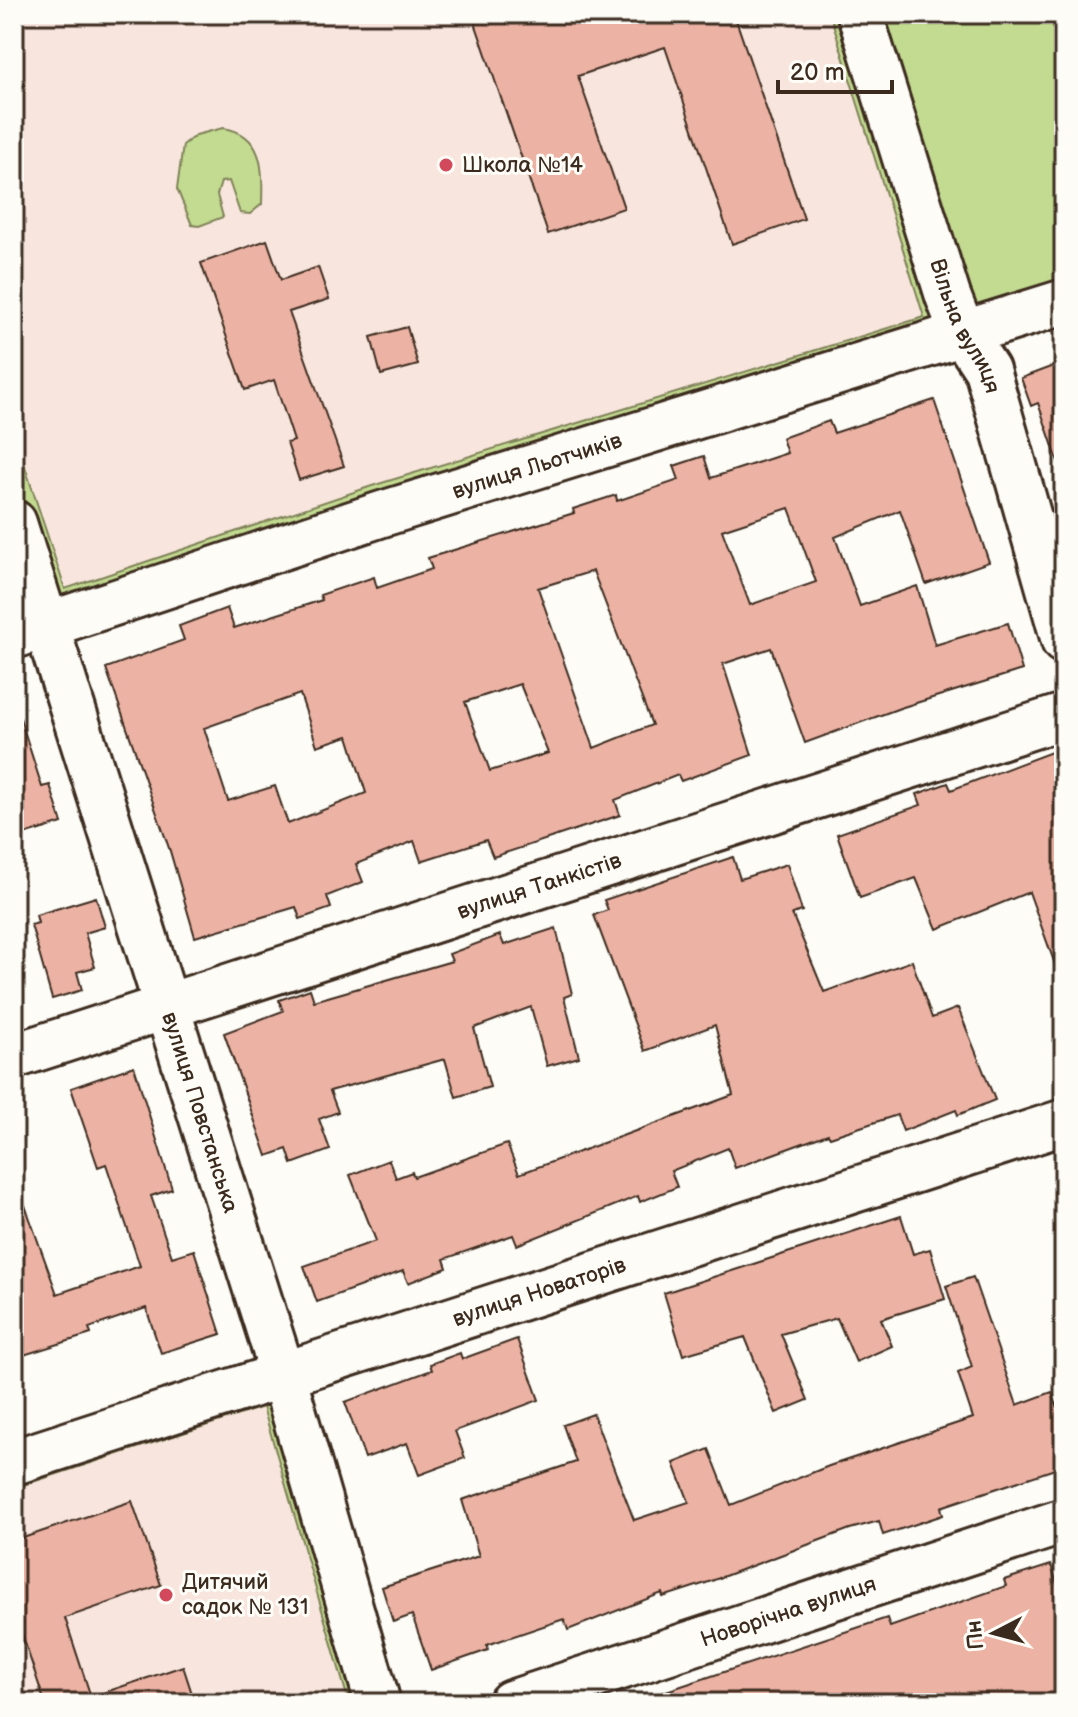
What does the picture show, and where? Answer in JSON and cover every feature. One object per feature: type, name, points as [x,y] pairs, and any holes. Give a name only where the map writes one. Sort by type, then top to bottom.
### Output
[{"type":"street","name":"Вільна вулиця","points":[[860,14],[962,332],[987,370],[1064,641]]},
{"type":"street","name":"вулиця Льотчиків","points":[[31,630],[382,514],[1064,302]]},
{"type":"street","name":"вулиця Повстанська","points":[[14,523],[31,630],[167,1005],[283,1375],[378,1703]]},
{"type":"street","name":"вулиця Танкістів","points":[[14,1056],[1064,716]]},
{"type":"street","name":"вулиця Новаторів","points":[[14,1462],[1064,1122]]},
{"type":"street","name":"Новорічна вулиця","points":[[511,1703],[1064,1521]]},
{"type":"shaded area","name":"Школа №14","points":[[14,14],[830,14],[925,317],[372,486],[64,590],[14,433]]},
{"type":"shaded area","name":"Дитячий садок № 131","points":[[263,1407],[349,1703],[14,1703],[14,1488]]},
{"type":"green space","points":[[830,14],[849,14],[936,324],[66,600],[48,594],[14,490],[14,433],[65,589],[372,486],[924,317]]},
{"type":"green space","points":[[872,14],[1064,14],[1064,284],[990,305],[973,304]]},
{"type":"green space","points":[[223,128],[247,137],[254,145],[261,166],[262,204],[250,214],[240,213],[229,181],[221,182],[217,195],[223,217],[199,226],[192,225],[177,189],[183,145],[196,135]]},
{"type":"green space","points":[[272,1396],[366,1703],[349,1703],[263,1407],[14,1488],[14,1471]]},
{"type":"building","points":[[472,14],[734,14],[804,219],[732,244],[665,47],[578,76],[624,208],[548,234]]},
{"type":"building","points":[[267,240],[281,280],[318,267],[329,299],[289,312],[344,466],[299,480],[287,443],[294,441],[274,380],[245,390],[201,263]]},
{"type":"building","points":[[407,327],[418,365],[381,375],[371,337]]},
{"type":"building","points":[[1064,362],[1064,463],[1059,464],[1038,403],[1031,406],[1021,378]]},
{"type":"building","points":[[934,400],[989,562],[926,584],[900,510],[835,537],[860,606],[917,586],[935,645],[1008,623],[1022,670],[900,708],[805,743],[771,648],[723,664],[752,755],[681,781],[678,775],[615,800],[620,815],[493,857],[486,840],[421,861],[414,841],[356,864],[363,882],[327,896],[331,908],[300,919],[296,907],[195,937],[170,851],[106,668],[184,640],[179,626],[227,608],[234,628],[322,600],[320,595],[374,577],[377,588],[432,569],[428,558],[574,513],[573,509],[616,495],[617,501],[679,480],[674,466],[704,456],[711,478],[787,453],[782,438],[829,421],[834,433]],"holes":[[[789,508],[816,582],[750,605],[722,530]],[[593,571],[652,725],[594,748],[538,588]],[[520,684],[548,753],[490,771],[465,702]],[[300,694],[317,746],[348,736],[366,793],[288,824],[275,786],[228,801],[204,728]]]},
{"type":"building","points":[[20,718],[42,787],[50,785],[62,823],[14,838],[14,719]]},
{"type":"building","points":[[1054,751],[1064,778],[1064,977],[1060,978],[1029,892],[937,929],[916,878],[860,898],[837,834],[921,805],[917,794],[948,783],[951,790]]},
{"type":"building","points":[[733,857],[740,879],[787,864],[802,911],[792,914],[824,992],[912,961],[932,1018],[958,1008],[995,1100],[958,1115],[956,1110],[903,1131],[897,1115],[830,1137],[828,1134],[735,1168],[728,1148],[671,1171],[677,1187],[640,1202],[638,1196],[517,1245],[513,1235],[444,1259],[447,1268],[408,1283],[403,1271],[317,1302],[304,1266],[376,1241],[350,1175],[389,1160],[396,1178],[412,1172],[414,1177],[507,1144],[519,1174],[733,1095],[715,1025],[645,1051],[594,915],[608,910],[604,900]]},
{"type":"building","points":[[96,897],[105,927],[85,933],[95,967],[77,972],[82,990],[52,999],[31,925],[38,923],[36,915]]},
{"type":"building","points":[[556,928],[572,994],[564,997],[579,1057],[547,1066],[531,1007],[474,1028],[490,1087],[456,1097],[445,1059],[330,1091],[338,1112],[319,1119],[330,1150],[292,1164],[287,1149],[267,1156],[224,1033],[283,1011],[279,1000],[310,989],[314,1001],[452,961],[449,954],[500,935],[504,945]]},
{"type":"building","points":[[134,1066],[172,1189],[151,1196],[172,1257],[194,1250],[221,1334],[161,1353],[146,1308],[89,1328],[91,1334],[14,1358],[14,1186],[18,1186],[57,1294],[140,1266],[106,1164],[98,1167],[71,1088]]},
{"type":"building","points":[[901,1216],[913,1254],[930,1249],[945,1299],[881,1319],[892,1346],[856,1362],[837,1318],[781,1334],[808,1400],[776,1413],[745,1337],[683,1355],[664,1293]]},
{"type":"building","points":[[973,1277],[1017,1405],[1052,1392],[1064,1425],[1064,1466],[941,1507],[943,1515],[883,1535],[879,1521],[850,1529],[706,1583],[663,1597],[662,1593],[568,1630],[564,1619],[487,1645],[488,1650],[431,1670],[412,1615],[393,1622],[382,1587],[479,1556],[462,1500],[576,1462],[563,1425],[593,1414],[634,1520],[689,1502],[674,1463],[709,1449],[731,1505],[829,1466],[973,1418],[958,1373],[972,1367],[946,1286]]},
{"type":"building","points":[[517,1339],[539,1400],[455,1431],[465,1458],[419,1475],[407,1443],[365,1458],[345,1402],[432,1370],[430,1364],[460,1353],[462,1359]]},
{"type":"building","points":[[132,1501],[161,1585],[65,1618],[91,1697],[183,1666],[195,1703],[45,1703],[22,1634],[14,1637],[14,1541]]},
{"type":"building","points":[[1051,1565],[1064,1605],[1064,1703],[646,1703],[645,1698],[887,1618],[890,1627],[1006,1586],[1004,1580]]},
{"type":"place","name":"Школа №14","points":[[446,165]]},
{"type":"place","name":"Дитячий садок № 131","points":[[166,1595]]}]
